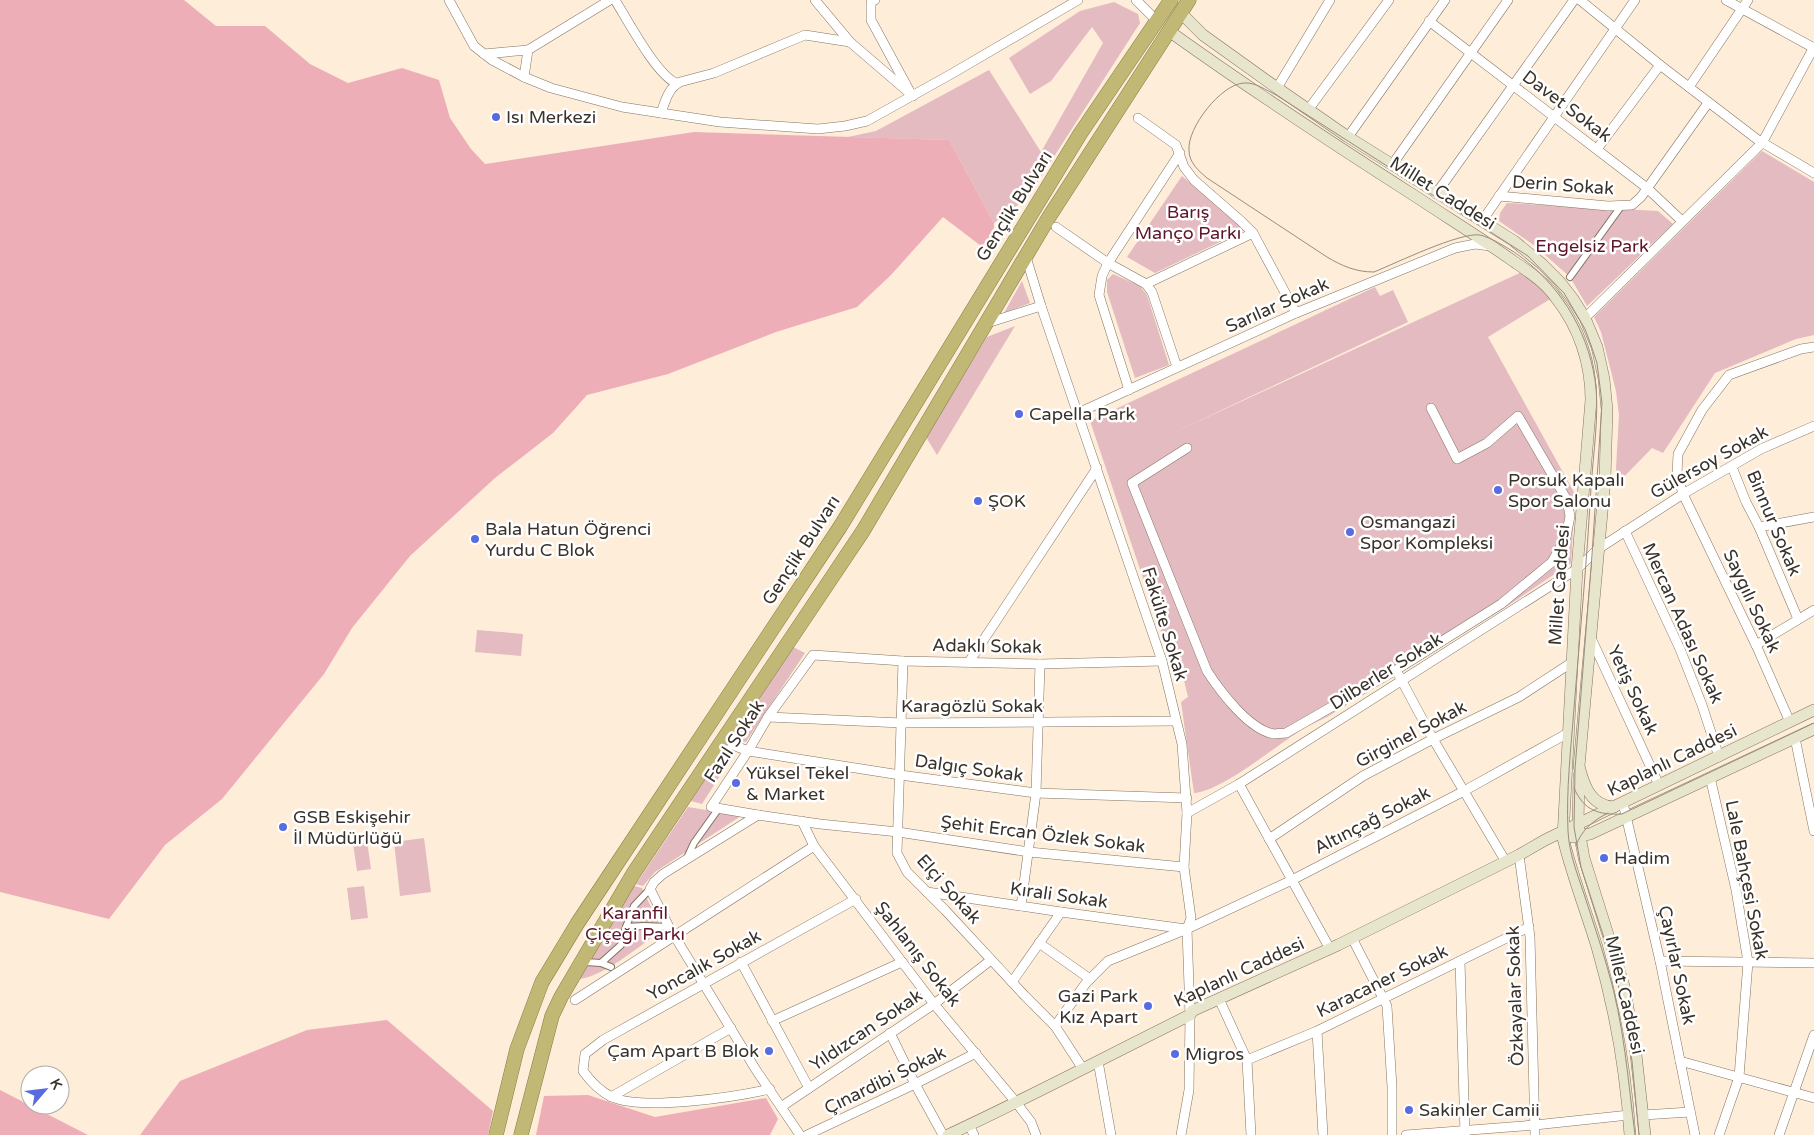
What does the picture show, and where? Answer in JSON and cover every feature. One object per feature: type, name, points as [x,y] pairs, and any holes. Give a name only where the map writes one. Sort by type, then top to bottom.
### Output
[{"type":"highway","name":"Gençlik Bulvarı","points":[[521,1135],[552,1016],[561,997],[633,874],[863,531],[1054,209],[1189,0]]},
{"type":"highway","name":"Gençlik Bulvarı","points":[[496,1135],[517,1049],[542,982],[577,924],[840,527],[1080,134],[1169,1]]},
{"type":"highway","points":[[1169,1],[1181,13]]},
{"type":"highway","points":[[1157,21],[1170,31]]},
{"type":"main road","name":"Millet Caddesi","points":[[1181,13],[1203,35],[1308,110],[1436,194],[1514,241],[1542,264],[1573,299],[1585,318],[1597,347],[1604,379],[1607,410],[1605,478],[1580,766],[1578,830],[1584,858],[1624,986],[1636,1046],[1645,1135]]},
{"type":"main road","name":"Millet Caddesi","points":[[1170,31],[1280,109],[1494,247],[1540,280],[1556,296],[1570,318],[1588,362],[1591,400],[1577,569],[1563,835],[1570,866],[1597,947],[1611,1000],[1623,1062],[1630,1135]]},
{"type":"main road","name":"Kaplanlı Caddesi","points":[[948,1135],[972,1130],[1015,1101],[1052,1085],[1190,1015],[1192,1011],[1330,949],[1520,855],[1545,840],[1578,830],[1619,805],[1814,710]]},
{"type":"main road","name":"Kaplanlı Caddesi","points":[[1578,830],[1590,834],[1814,729]]},
{"type":"main road","name":"Millet Caddesi","points":[[1580,766],[1587,790],[1594,798],[1603,806],[1619,805]]},
{"type":"street","points":[[449,0],[474,46],[492,60],[524,77],[551,88],[622,107],[661,113],[720,122],[818,129],[867,121],[1075,1]]},
{"type":"street","points":[[484,54],[528,50],[610,0]]},
{"type":"street","points":[[615,0],[650,55],[666,76],[676,84]]},
{"type":"street","points":[[814,0],[850,42],[913,96]]},
{"type":"street","points":[[875,0],[871,2],[871,20],[913,96]]},
{"type":"street","points":[[1136,0],[1157,21]]},
{"type":"street","points":[[1276,88],[1330,0]]},
{"type":"street","points":[[1308,110],[1389,0]]},
{"type":"street","points":[[1348,137],[1445,0]]},
{"type":"street","points":[[1392,165],[1508,0]]},
{"type":"street","points":[[1436,194],[1574,0]]},
{"type":"street","points":[[1580,0],[1660,65],[1762,143],[1814,173]]},
{"type":"street","points":[[1482,222],[1635,0]]},
{"type":"street","points":[[1585,318],[1762,143],[1814,47],[1726,0]]},
{"type":"street","points":[[1690,87],[1748,0]]},
{"type":"street","name":"Davet Sokak","points":[[1429,22],[1647,188],[1682,221]]},
{"type":"street","points":[[661,113],[667,95],[676,84],[714,73],[804,35],[850,42]]},
{"type":"street","points":[[524,77],[528,50]]},
{"type":"street","points":[[1597,149],[1660,65]]},
{"type":"street","name":"Derin Sokak","points":[[1499,196],[1608,206],[1632,205],[1641,197],[1708,102]]},
{"type":"street","points":[[1138,118],[1176,145],[1184,167],[1194,180],[1252,233],[1296,313]]},
{"type":"street","points":[[1129,390],[1099,295],[1102,276],[1108,263],[1180,153]]},
{"type":"street","points":[[1570,277],[1622,206]]},
{"type":"street","points":[[1056,227],[1108,263],[1146,284],[1152,292],[1177,367]]},
{"type":"street","points":[[1146,284],[1252,233]]},
{"type":"street","name":"Sarılar Sokak","points":[[1078,413],[1296,313],[1455,248],[1475,244],[1494,247]]},
{"type":"street","name":"Fakülte Sokak","points":[[1026,256],[1041,306],[1162,661],[1182,744],[1187,798],[1184,867],[1191,918],[1187,928],[1190,1015],[1189,1090],[1181,1135]]},
{"type":"street","points":[[987,323],[1041,306]]},
{"type":"street","name":"Saygılı Sokak","points":[[1790,722],[1756,645],[1683,494],[1677,474],[1678,454],[1702,410],[1729,375],[1814,346]]},
{"type":"street","points":[[1187,448],[1132,483],[1207,671],[1225,697],[1245,717],[1274,734],[1286,733],[1396,670],[1501,604],[1552,562],[1566,537],[1570,516],[1567,500],[1518,416],[1487,443],[1458,459],[1431,408]]},
{"type":"street","name":"Gülersoy Sokak","points":[[1598,549],[1683,494],[1761,449],[1814,426]]},
{"type":"street","name":"Binnur Sokak","points":[[1732,466],[1798,619]]},
{"type":"street","points":[[969,662],[1097,468]]},
{"type":"street","points":[[1759,527],[1814,518]]},
{"type":"street","name":"Mercan Adası Sokak","points":[[1624,531],[1680,649],[1719,757]]},
{"type":"street","name":"Dilberler Sokak","points":[[1187,813],[1239,784],[1577,569],[1598,549]]},
{"type":"street","points":[[1756,645],[1814,610]]},
{"type":"street","name":"Yetiş Sokak","points":[[1590,636],[1659,785]]},
{"type":"street","name":"Adaklı Sokak","points":[[812,655],[903,661],[1040,664],[1162,661]]},
{"type":"street","name":"Fazıl Sokak","points":[[802,821],[711,807],[768,717],[812,655]]},
{"type":"street","name":"Elçi Sokak","points":[[903,661],[897,853],[907,872],[1055,1026],[1083,1069]]},
{"type":"street","name":"Girginel Sokak","points":[[1269,839],[1363,776],[1519,697],[1571,663]]},
{"type":"street","points":[[1021,906],[1036,793],[1040,664]]},
{"type":"street","points":[[1396,670],[1433,739],[1506,862]]},
{"type":"street","name":"Karagözlü Sokak","points":[[768,717],[902,723],[1176,721]]},
{"type":"street","name":"Altınçağ Sokak","points":[[1055,1026],[1090,979],[1108,961],[1187,928],[1292,880],[1464,791],[1568,734]]},
{"type":"street","points":[[1795,738],[1814,831]]},
{"type":"street","name":"Dalgıç Sokak","points":[[723,741],[748,751],[900,775],[1036,793],[1187,798]]},
{"type":"street","name":"Lale Bahçesi Sokak","points":[[1710,777],[1736,890],[1748,962],[1738,1077],[1719,1135]]},
{"type":"street","points":[[1239,784],[1330,949]]},
{"type":"street","name":"Çayırlar Sokak","points":[[1619,805],[1627,818],[1660,961],[1695,1135]]},
{"type":"street","points":[[687,859],[694,842],[719,808]]},
{"type":"street","points":[[601,963],[621,945],[634,906],[654,882],[663,874],[758,815]]},
{"type":"street","points":[[802,821],[898,832]]},
{"type":"street","name":"Şahlanış Sokak","points":[[802,821],[814,846],[934,1004],[1015,1101],[1031,1122],[1036,1135]]},
{"type":"street","name":"Şehit Ercan Özlek Sokak","points":[[898,832],[1029,852],[1184,867]]},
{"type":"street","points":[[575,1000],[814,846]]},
{"type":"street","name":"Özkayalar Sokak","points":[[1520,855],[1529,927],[1534,1044],[1535,1135]]},
{"type":"street","points":[[650,889],[674,936],[800,1135]]},
{"type":"street","name":"Kırali Sokak","points":[[927,892],[1187,928]]},
{"type":"street","name":"Yoncalık Sokak","points":[[611,1097],[594,1086],[583,1071],[585,1054],[603,1040],[856,899]]},
{"type":"street","points":[[1012,982],[1061,912]]},
{"type":"street","points":[[626,927],[669,927]]},
{"type":"street","name":"Karacaner Sokak","points":[[1247,1060],[1316,1032],[1529,927]]},
{"type":"street","points":[[1352,938],[1387,1006],[1392,1088],[1392,1135]]},
{"type":"street","points":[[1039,943],[1090,979]]},
{"type":"street","name":"Yıldızcan Sokak","points":[[781,1107],[934,1004],[991,960]]},
{"type":"street","points":[[1460,961],[1465,1132]]},
{"type":"street","points":[[1660,961],[1814,963]]},
{"type":"street","points":[[585,962],[601,963],[611,967]]},
{"type":"street","points":[[741,962],[809,1088]]},
{"type":"street","points":[[772,1021],[902,962]]},
{"type":"street","points":[[1219,999],[1247,1060],[1251,1135]]},
{"type":"street","points":[[611,1097],[731,1028]]},
{"type":"street","points":[[1316,1032],[1323,1135]]},
{"type":"street","points":[[890,1033],[943,1135]]},
{"type":"street","points":[[1779,1135],[1814,1035]]},
{"type":"street","name":"Çınardibi Sokak","points":[[807,1135],[976,1053]]},
{"type":"street","points":[[1098,1060],[1110,1135]]},
{"type":"street","points":[[1680,1061],[1814,1098]]},
{"type":"street","points":[[611,1097],[650,1103],[737,1097],[770,1090]]},
{"type":"street","points":[[1643,1115],[1690,1112]]},
{"type":"street","points":[[1406,1135],[1465,1132],[1628,1115]]},
{"type":"green space","points":[[1114,2],[1138,14],[1140,23],[1028,197],[994,223],[949,140],[848,137],[876,131],[989,70],[1041,152],[1103,43],[1092,27],[1051,81],[1030,94],[1009,58],[1080,11]]},
{"type":"green space","points":[[1762,151],[1814,182],[1814,335],[1796,339],[1715,373],[1663,453],[1652,448],[1615,486],[1619,415],[1616,391],[1601,332],[1594,317]]},
{"type":"green space","name":"Barış Manço Parkı","points":[[1182,176],[1245,230],[1155,273],[1127,257]]},
{"type":"green space","name":"Engelsiz Park","points":[[1507,203],[1658,211],[1673,224],[1587,306],[1570,277],[1535,246],[1499,221],[1500,213]]},
{"type":"green space","name":"Osmangazi Spor Kompleksi","points":[[1524,271],[1552,298],[1488,337],[1575,494],[1571,563],[1506,607],[1327,717],[1300,731],[1233,777],[1219,785],[1194,793],[1181,702],[1188,697],[1182,672],[1175,673],[1090,421],[1375,287],[1380,296],[1393,290],[1408,322],[1175,432]]},
{"type":"green space","points":[[1113,274],[1140,286],[1147,295],[1169,365],[1135,378],[1107,292],[1107,280]]},
{"type":"green space","points":[[1022,281],[1030,303],[1004,313]]},
{"type":"green space","points":[[1015,326],[937,455],[926,437],[987,337]]},
{"type":"green space","points":[[477,630],[523,634],[521,656],[475,652]]},
{"type":"green space","points":[[793,647],[805,653],[746,742],[733,739]]},
{"type":"green space","points":[[724,752],[733,755],[702,804],[691,801]]},
{"type":"green space","points":[[688,807],[741,816],[655,872],[643,886],[636,884]]},
{"type":"green space","points":[[424,838],[431,892],[400,896],[394,842]]},
{"type":"green space","points":[[367,841],[371,869],[357,871],[353,843]]},
{"type":"green space","points":[[364,886],[368,918],[351,920],[347,888]]},
{"type":"green space","name":"Karanfil Çiçeği Parkı","points":[[634,886],[642,888],[662,930],[608,968],[585,978],[575,979],[602,934]]},
{"type":"shaded area","points":[[0,0],[184,0],[216,26],[265,26],[310,64],[348,83],[402,68],[439,80],[450,118],[471,149],[485,164],[694,132],[949,140],[994,223],[993,255],[943,217],[891,275],[857,307],[776,332],[668,374],[587,395],[553,433],[495,478],[410,556],[352,628],[324,674],[222,799],[165,845],[109,919],[0,892]]},
{"type":"shaded area","points":[[387,1020],[493,1111],[488,1135],[140,1135],[180,1081],[307,1030]]},
{"type":"shaded area","points":[[0,1090],[20,1100],[20,1115],[49,1115],[88,1135],[0,1135]]},
{"type":"shaded area","points":[[588,1095],[655,1117],[766,1098],[778,1119],[770,1135],[536,1135],[544,1096]]},
{"type":"tram line","points":[[1635,1135],[1618,1011],[1605,961],[1574,863],[1568,831],[1569,769],[1596,419],[1595,380],[1585,342],[1568,308],[1544,277],[1514,252],[1489,238],[1480,235],[1458,238],[1374,272],[1355,270],[1327,257],[1207,178],[1195,166],[1189,155],[1190,141],[1199,119],[1207,109],[1225,91],[1235,85],[1252,84],[1276,95],[1528,256],[1564,293],[1585,329],[1597,363],[1602,403],[1575,769],[1574,827],[1581,867],[1619,988],[1632,1061],[1639,1135]]},
{"type":"tram line","points":[[1574,788],[1582,802],[1593,810],[1606,814],[1622,814],[1814,723]]},
{"type":"tram line","points":[[1576,846],[1581,835],[1589,826],[1608,813]]},
{"type":"place","name":"Isı Merkezi","points":[[496,117]]},
{"type":"place","name":"Capella Park","points":[[1019,414]]},
{"type":"place","name":"Porsuk Kapalı Spor Salonu","points":[[1498,490]]},
{"type":"place","name":"ŞOK","points":[[978,501]]},
{"type":"place","name":"Osmangazi Spor Kompleksi","points":[[1350,532]]},
{"type":"place","name":"Bala Hatun Öğrenci Yurdu C Blok","points":[[475,539]]},
{"type":"place","name":"Yüksel Tekel & Market","points":[[736,783]]},
{"type":"place","name":"GSB Eskişehir İl Müdürlüğü","points":[[283,827]]},
{"type":"place","name":"Hadim","points":[[1604,858]]},
{"type":"place","name":"Gazi Park Kız Apart","points":[[1148,1006]]},
{"type":"place","name":"Çam Apart B Blok","points":[[769,1051]]},
{"type":"place","name":"Migros","points":[[1175,1054]]},
{"type":"place","name":"Sakinler Camii","points":[[1409,1110]]}]
